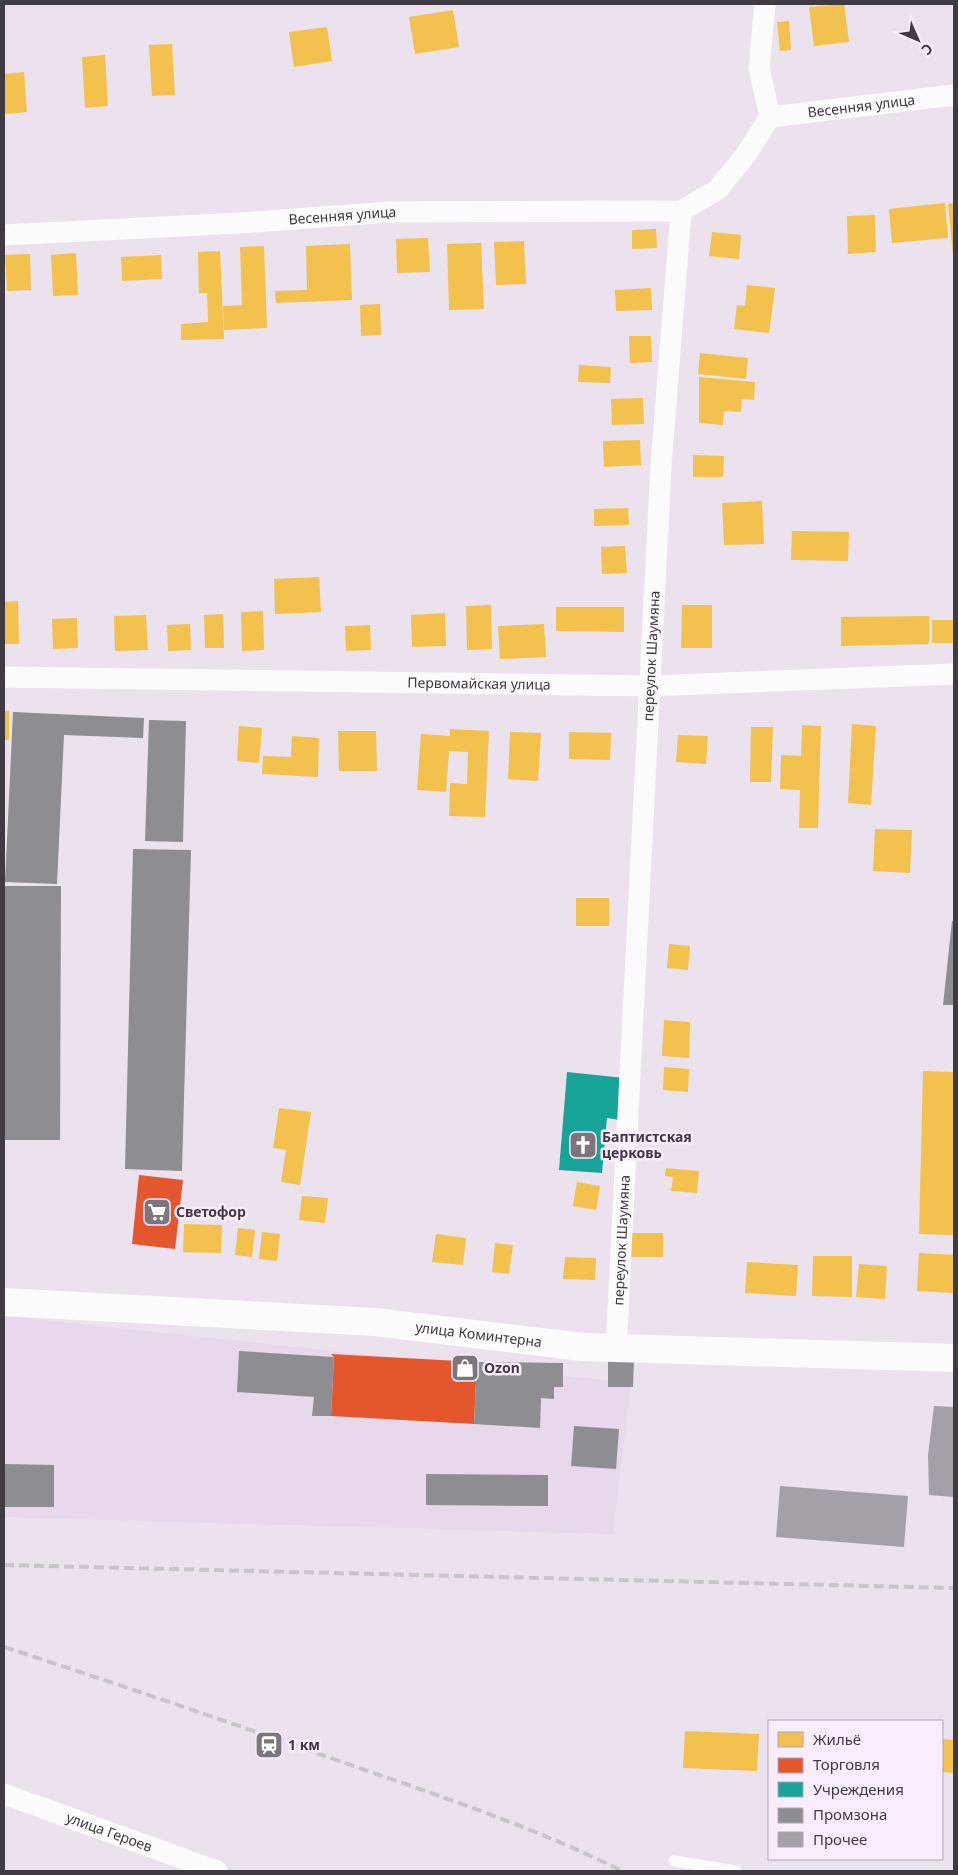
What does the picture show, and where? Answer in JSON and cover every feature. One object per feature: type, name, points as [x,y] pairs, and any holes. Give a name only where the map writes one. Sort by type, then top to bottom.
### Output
[{"type":"street","points":[[681,211],[717,190],[745,156],[770,117],[759,68],[765,4]]},
{"type":"street","name":"Весенняя улица","points":[[770,117],[954,95]]},
{"type":"street","name":"Весенняя улица","points":[[4,235],[240,223],[390,212],[681,211]]},
{"type":"street","name":"переулок Шаумяна","points":[[616,1349],[661,466],[681,211]]},
{"type":"street","name":"Первомайская улица","points":[[4,677],[650,686],[954,674]]},
{"type":"street","name":"улица Коминтерна","points":[[4,1302],[375,1322],[582,1347],[954,1358]]},
{"type":"street","name":"улица Героев","points":[[4,1794],[217,1871]]},
{"type":"lane","points":[[674,1861],[736,1871]]},
{"type":"shaded area","points":[[4,1316],[631,1383],[613,1534],[4,1517]]},
{"type":"building: Жильё","points":[[844,4],[849,42],[814,46],[809,7]]},
{"type":"building: Жильё","points":[[453,10],[459,47],[415,54],[409,17]]},
{"type":"building: Жильё","points":[[789,21],[791,50],[780,51],[777,22]]},
{"type":"building: Жильё","points":[[327,27],[332,61],[294,67],[289,32]]},
{"type":"building: Жильё","points":[[172,44],[175,95],[152,96],[149,45]]},
{"type":"building: Жильё","points":[[105,55],[108,106],[85,108],[82,57]]},
{"type":"building: Жильё","points":[[24,72],[27,112],[4,114],[4,74]]},
{"type":"building: Жильё","points":[[945,203],[948,238],[892,243],[889,209]]},
{"type":"building: Жильё","points":[[954,203],[954,254],[953,254],[948,204]]},
{"type":"building: Жильё","points":[[875,215],[876,252],[848,254],[847,216]]},
{"type":"building: Жильё","points":[[656,229],[657,248],[632,249],[632,230]]},
{"type":"building: Жильё","points":[[712,232],[741,235],[739,259],[709,256]]},
{"type":"building: Жильё","points":[[428,238],[430,272],[397,273],[396,239]]},
{"type":"building: Жильё","points":[[524,241],[526,284],[496,285],[494,242]]},
{"type":"building: Жильё","points":[[481,243],[484,309],[449,310],[447,244]]},
{"type":"building: Жильё","points":[[350,244],[352,300],[276,303],[275,291],[307,290],[306,246]]},
{"type":"building: Жильё","points":[[264,246],[267,328],[224,330],[223,306],[242,305],[240,247]]},
{"type":"building: Жильё","points":[[220,251],[224,339],[181,340],[181,324],[208,322],[207,293],[199,293],[198,252]]},
{"type":"building: Жильё","points":[[76,253],[78,295],[53,296],[51,255]]},
{"type":"building: Жильё","points":[[30,254],[31,290],[7,291],[5,255]]},
{"type":"building: Жильё","points":[[161,255],[162,279],[122,281],[121,257]]},
{"type":"building: Жильё","points":[[747,285],[775,288],[769,333],[734,329],[737,305],[745,306]]},
{"type":"building: Жильё","points":[[651,288],[652,310],[616,311],[615,290]]},
{"type":"building: Жильё","points":[[380,304],[381,335],[361,336],[360,305]]},
{"type":"building: Жильё","points":[[629,336],[651,336],[652,362],[630,363]]},
{"type":"building: Жильё","points":[[700,353],[748,358],[746,379],[698,374]]},
{"type":"building: Жильё","points":[[579,365],[611,367],[610,383],[578,382]]},
{"type":"building: Жильё","points":[[699,377],[755,382],[754,400],[742,399],[741,412],[724,411],[723,425],[699,423]]},
{"type":"building: Жильё","points":[[643,398],[644,424],[612,425],[611,399]]},
{"type":"building: Жильё","points":[[640,440],[641,465],[604,467],[603,441]]},
{"type":"building: Жильё","points":[[693,455],[724,456],[723,477],[693,477]]},
{"type":"building: Жильё","points":[[762,501],[764,544],[724,545],[722,503]]},
{"type":"building: Жильё","points":[[628,508],[629,525],[594,526],[594,509]]},
{"type":"building: Жильё","points":[[792,531],[849,532],[848,561],[791,560]]},
{"type":"building: Жильё","points":[[625,546],[627,573],[602,574],[601,547]]},
{"type":"building: Жильё","points":[[319,577],[321,612],[275,614],[274,579]]},
{"type":"building: Жильё","points":[[18,601],[19,644],[4,644],[4,602]]},
{"type":"building: Жильё","points":[[491,605],[492,649],[467,650],[466,606]]},
{"type":"building: Жильё","points":[[682,605],[712,605],[712,648],[681,648]]},
{"type":"building: Жильё","points":[[556,607],[624,607],[624,632],[556,631]]},
{"type":"building: Жильё","points":[[263,611],[264,650],[242,651],[241,612]]},
{"type":"building: Жильё","points":[[445,613],[446,646],[412,647],[411,615]]},
{"type":"building: Жильё","points":[[223,614],[224,648],[205,648],[204,615]]},
{"type":"building: Жильё","points":[[146,615],[148,650],[115,651],[114,616]]},
{"type":"building: Жильё","points":[[929,616],[929,644],[841,646],[841,617]]},
{"type":"building: Жильё","points":[[77,618],[78,648],[53,649],[52,619]]},
{"type":"building: Жильё","points":[[932,620],[954,620],[954,643],[932,643]]},
{"type":"building: Жильё","points":[[190,624],[191,650],[168,651],[167,625]]},
{"type":"building: Жильё","points":[[544,624],[546,657],[500,659],[498,626]]},
{"type":"building: Жильё","points":[[370,625],[371,650],[346,651],[345,626]]},
{"type":"building: Жильё","points":[[4,711],[9,711],[9,740],[4,740]]},
{"type":"building: Жильё","points":[[852,724],[876,726],[871,805],[848,803]]},
{"type":"building: Жильё","points":[[802,725],[821,726],[818,828],[799,828],[800,790],[780,789],[781,755],[801,756]]},
{"type":"building: Жильё","points":[[239,726],[262,728],[259,763],[237,761]]},
{"type":"building: Жильё","points":[[751,727],[773,727],[771,782],[750,782]]},
{"type":"building: Жильё","points":[[450,729],[489,731],[485,817],[449,816],[450,783],[467,784],[468,752],[449,751],[446,792],[417,790],[421,734],[450,736]]},
{"type":"building: Жильё","points":[[338,731],[376,731],[377,771],[339,771]]},
{"type":"building: Жильё","points":[[510,732],[541,733],[538,781],[508,779]]},
{"type":"building: Жильё","points":[[569,732],[611,733],[610,760],[569,759]]},
{"type":"building: Жильё","points":[[678,735],[708,736],[706,764],[676,762]]},
{"type":"building: Жильё","points":[[292,736],[319,738],[318,777],[262,774],[263,756],[291,757]]},
{"type":"building: Жильё","points":[[875,829],[912,830],[910,873],[873,871]]},
{"type":"building: Жильё","points":[[576,898],[609,898],[609,926],[576,926]]},
{"type":"building: Жильё","points":[[669,944],[690,946],[688,970],[667,968]]},
{"type":"building: Жильё","points":[[664,1020],[690,1022],[689,1058],[662,1056]]},
{"type":"building: Жильё","points":[[664,1067],[689,1069],[688,1092],[663,1090]]},
{"type":"building: Жильё","points":[[923,1071],[954,1072],[954,1235],[919,1234]]},
{"type":"building: Жильё","points":[[279,1108],[311,1112],[300,1185],[281,1182],[286,1150],[273,1148]]},
{"type":"building: Жильё","points":[[666,1168],[699,1171],[697,1193],[671,1191],[673,1177],[665,1176]]},
{"type":"building: Жильё","points":[[577,1182],[600,1186],[596,1210],[573,1206]]},
{"type":"building: Жильё","points":[[302,1196],[328,1198],[325,1223],[299,1220]]},
{"type":"building: Жильё","points":[[184,1224],[222,1225],[221,1253],[183,1252]]},
{"type":"building: Жильё","points":[[238,1228],[255,1230],[252,1257],[235,1255]]},
{"type":"building: Жильё","points":[[262,1232],[280,1234],[277,1261],[259,1259]]},
{"type":"building: Жильё","points":[[630,1233],[663,1233],[663,1257],[630,1257]]},
{"type":"building: Жильё","points":[[436,1234],[466,1238],[463,1265],[432,1262]]},
{"type":"building: Жильё","points":[[495,1243],[513,1245],[509,1274],[492,1272]]},
{"type":"building: Жильё","points":[[919,1253],[954,1255],[954,1293],[917,1291]]},
{"type":"building: Жильё","points":[[813,1256],[852,1256],[852,1297],[812,1296]]},
{"type":"building: Жильё","points":[[565,1257],[596,1258],[595,1280],[563,1279]]},
{"type":"building: Жильё","points":[[747,1262],[798,1265],[796,1296],[745,1293]]},
{"type":"building: Жильё","points":[[859,1264],[887,1266],[885,1299],[856,1297]]},
{"type":"building: Жильё","points":[[685,1731],[759,1734],[757,1771],[683,1768]]},
{"type":"building: Жильё","points":[[943,1739],[954,1740],[954,1773],[943,1772]]},
{"type":"building: Торговля","name":"Светофор","points":[[139,1175],[183,1180],[175,1249],[132,1244]]},
{"type":"building: Торговля","points":[[331,1354],[477,1362],[474,1424],[331,1416],[334,1357]]},
{"type":"building: Учреждения","name":"Баптистская церковь","points":[[567,1072],[624,1078],[620,1120],[607,1118],[602,1173],[559,1170]]},
{"type":"building: Промзона","points":[[13,712],[144,718],[143,738],[64,735],[57,884],[5,882]]},
{"type":"building: Промзона","points":[[149,720],[186,721],[183,842],[145,841]]},
{"type":"building: Промзона","points":[[133,849],[191,850],[182,1171],[125,1169]]},
{"type":"building: Промзона","points":[[4,886],[61,886],[60,1140],[4,1140]]},
{"type":"building: Промзона","points":[[952,921],[954,921],[954,1005],[943,1005]]},
{"type":"building: Промзона","points":[[239,1351],[334,1357],[331,1416],[312,1416],[314,1397],[237,1392]]},
{"type":"building: Промзона","points":[[608,1357],[634,1358],[633,1387],[608,1387]]},
{"type":"building: Промзона","points":[[477,1362],[563,1363],[563,1387],[554,1387],[554,1399],[541,1398],[540,1428],[474,1424]]},
{"type":"building: Промзона","points":[[574,1426],[619,1429],[616,1469],[571,1466]]},
{"type":"building: Промзона","points":[[4,1464],[54,1465],[54,1507],[4,1507]]},
{"type":"building: Промзона","points":[[426,1474],[548,1475],[548,1506],[426,1505]]},
{"type":"building: Прочее","points":[[934,1406],[954,1407],[954,1497],[929,1495],[928,1455]]},
{"type":"building: Прочее","points":[[780,1486],[908,1496],[904,1547],[776,1537]]},
{"type":"railway","points":[[4,1565],[954,1588]]},
{"type":"railway","points":[[4,1647],[461,1804],[559,1842],[622,1871]]},
{"type":"place","name":"Баптистская церковь","points":[[583,1145]]},
{"type":"place","name":"Светофор","points":[[157,1212]]},
{"type":"place","name":"Ozon","points":[[465,1368]]},
{"type":"place","name":"1 км","points":[[269,1745]]}]
